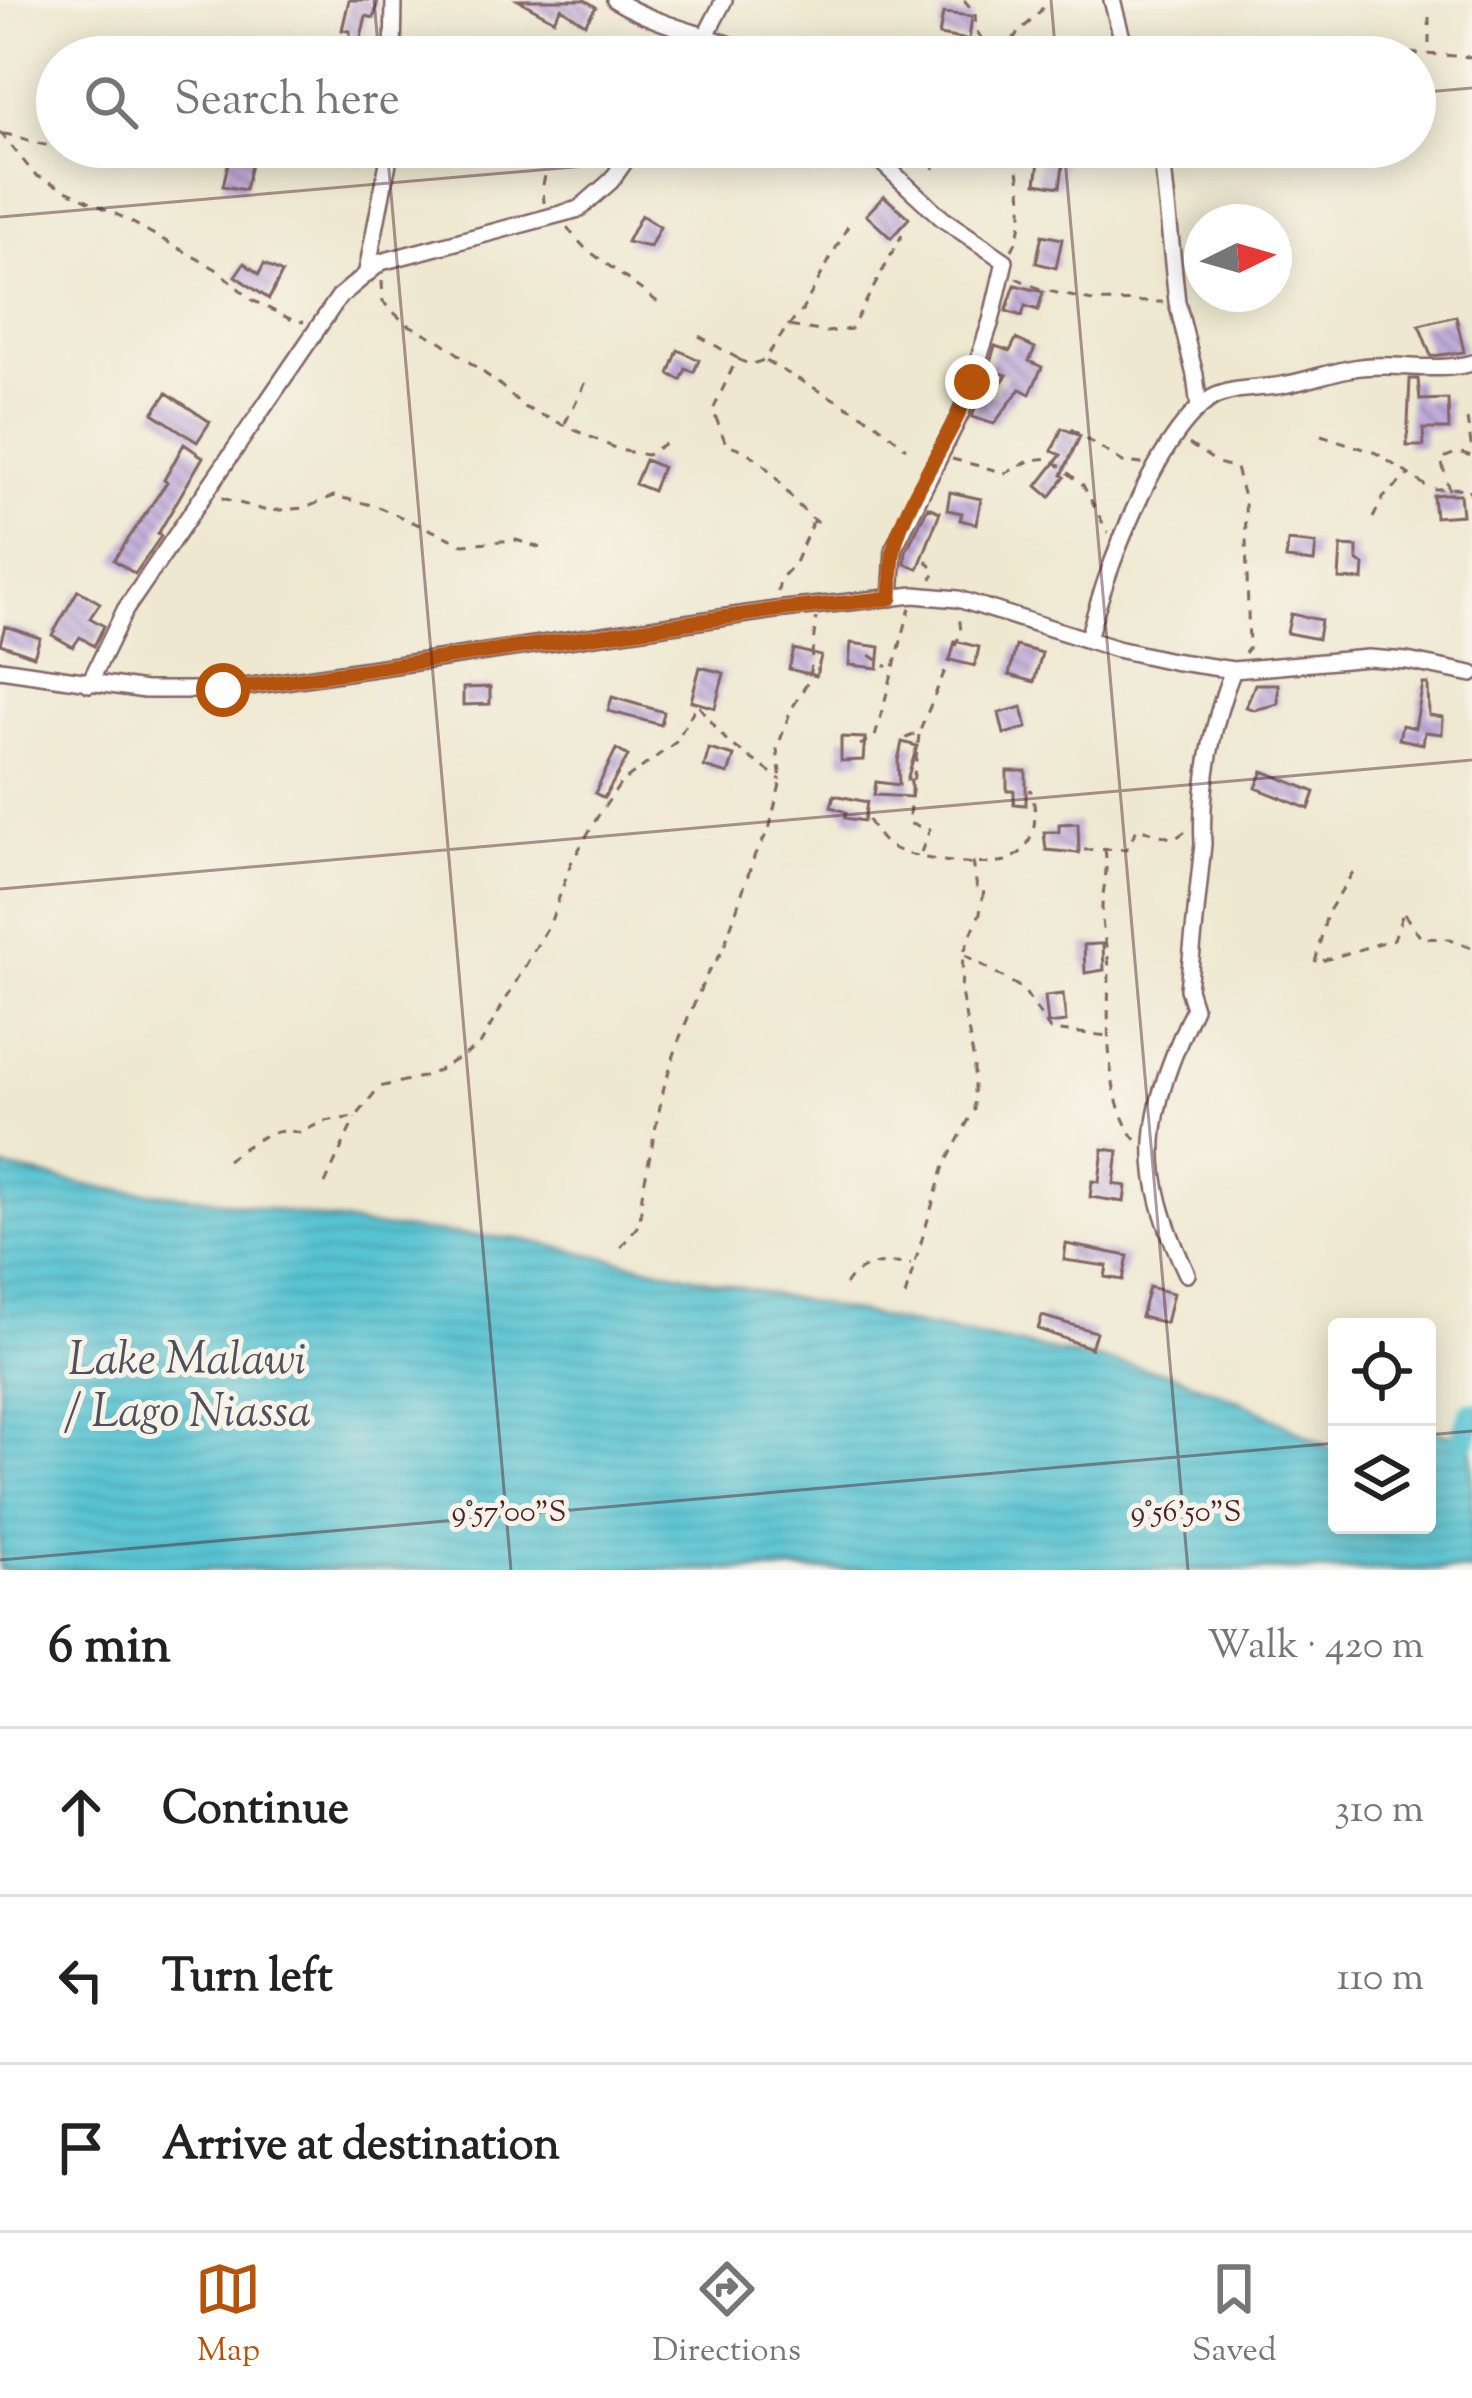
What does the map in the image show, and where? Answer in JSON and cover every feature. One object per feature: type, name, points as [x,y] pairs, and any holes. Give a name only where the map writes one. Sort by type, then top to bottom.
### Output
[{"type":"street","points":[[393,36],[394,0]]},
{"type":"street","points":[[615,0],[652,20],[714,36]]},
{"type":"street","points":[[710,34],[724,0]]},
{"type":"street","points":[[1112,0],[1121,36]]},
{"type":"street","points":[[374,266],[388,168]]},
{"type":"street","points":[[88,684],[125,610],[339,297],[374,266],[579,209],[621,168]]},
{"type":"street","points":[[888,168],[943,219],[1005,261],[972,382],[894,548],[891,598]]},
{"type":"street","points":[[1162,168],[1177,302],[1196,375],[1198,408]]},
{"type":"street","points":[[1088,639],[1115,552],[1159,461],[1198,408],[1216,395],[1354,368],[1447,370],[1472,363]]},
{"type":"street","points":[[0,668],[145,690],[223,690],[817,604],[921,595],[958,599],[1172,661],[1233,670],[1368,658],[1472,674]]},
{"type":"street","points":[[1187,1274],[1157,1203],[1152,1127],[1194,1008],[1188,988],[1202,820],[1218,713],[1233,670]]},
{"type":"path","points":[[964,0],[974,13],[980,36]]},
{"type":"path","points":[[1012,36],[1039,15],[1047,0]]},
{"type":"path","points":[[1429,17],[1430,36]]},
{"type":"path","points":[[1436,54],[1472,57]]},
{"type":"path","points":[[1,133],[36,144]]},
{"type":"path","points":[[1,133],[35,175],[216,269],[252,300],[294,321],[322,323]]},
{"type":"path","points":[[548,168],[542,201],[585,248],[663,306]]},
{"type":"path","points":[[1018,168],[1024,196],[1016,242],[1005,261],[1017,281],[1092,301],[1177,302]]},
{"type":"path","points":[[699,337],[751,364],[764,360],[800,314],[848,226]]},
{"type":"path","points":[[788,326],[827,332],[850,329],[902,235]]},
{"type":"path","points":[[374,266],[383,302],[524,407],[620,450],[647,455],[667,442]]},
{"type":"path","points":[[737,358],[712,410],[720,435],[726,444],[744,449],[775,473],[820,524]]},
{"type":"path","points":[[764,360],[875,422],[906,448]]},
{"type":"path","points":[[565,424],[589,376]]},
{"type":"path","points":[[1449,490],[1441,459],[1472,453],[1467,419]]},
{"type":"path","points":[[1071,429],[1123,461],[1148,465],[1159,461]]},
{"type":"path","points":[[1321,435],[1376,453],[1431,489],[1468,488],[1472,497]]},
{"type":"path","points":[[1178,436],[1218,463],[1237,468],[1245,501],[1249,647],[1233,670]]},
{"type":"path","points":[[940,455],[1006,473],[1031,460],[1050,458],[1083,485],[1115,552]]},
{"type":"path","points":[[1373,518],[1409,474]]},
{"type":"path","points":[[206,487],[226,500],[267,511],[304,508],[334,496],[376,506],[463,544],[516,540],[547,550]]},
{"type":"path","points":[[776,610],[780,579],[794,565],[813,520]]},
{"type":"path","points":[[860,745],[874,737],[891,669],[934,571],[926,560]]},
{"type":"path","points":[[920,855],[930,829],[910,824],[909,815],[919,733],[962,632],[958,599]]},
{"type":"path","points":[[621,1246],[640,1223],[660,1107],[680,1037],[706,976],[723,950],[754,854],[769,830],[781,780],[776,748],[808,680],[817,604]]},
{"type":"path","points":[[870,655],[891,669]]},
{"type":"path","points":[[325,1184],[356,1117],[379,1087],[430,1075],[479,1046],[551,921],[571,863],[598,816],[621,783],[676,742],[697,704],[727,741],[781,780]]},
{"type":"path","points":[[905,738],[919,733]]},
{"type":"path","points":[[868,820],[887,845],[920,855],[954,862],[1006,861],[1033,836],[1035,801],[1030,789]]},
{"type":"path","points":[[1084,850],[1126,849],[1138,828],[1174,839],[1202,820]]},
{"type":"path","points":[[1106,849],[1109,875],[1101,911],[1109,970],[1105,1006],[1113,1098],[1126,1130],[1151,1157]]},
{"type":"path","points":[[905,1296],[944,1166],[974,1110],[974,1062],[962,992],[964,954],[984,890],[977,889],[974,861]]},
{"type":"path","points":[[1353,872],[1327,914],[1315,963],[1394,939],[1403,913],[1421,938],[1448,939],[1472,948]]},
{"type":"path","points":[[964,954],[1023,989],[1050,1030],[1109,1036]]},
{"type":"path","points":[[227,1160],[258,1139],[284,1129],[300,1133],[324,1121],[356,1117]]},
{"type":"path","points":[[845,1285],[857,1270],[885,1262],[912,1264]]},
{"type":"water","name":"Lake Malawi / Lago Niassa","points":[[0,1167],[101,1188],[204,1198],[367,1226],[525,1240],[906,1323],[1169,1373],[1247,1404],[1328,1447],[1328,1534],[1436,1534],[1436,1431],[1472,1441],[1472,1570],[0,1570]]},
{"type":"building","points":[[349,0],[378,0],[374,18],[366,16],[361,36],[342,30]]},
{"type":"building","points":[[518,0],[585,0],[596,7],[585,24],[561,8],[554,20]]},
{"type":"building","points":[[943,13],[972,16],[970,36],[939,35]]},
{"type":"building","points":[[227,168],[250,168],[245,190],[223,186]]},
{"type":"building","points":[[1038,168],[1063,168],[1060,187],[1036,183]]},
{"type":"building","points":[[884,196],[909,218],[891,238],[866,215]]},
{"type":"building","points":[[641,215],[660,227],[650,247],[627,242]]},
{"type":"building","points":[[1042,235],[1062,239],[1056,268],[1036,263]]},
{"type":"building","points":[[244,263],[259,274],[264,264],[282,273],[269,299],[235,276]]},
{"type":"building","points":[[1015,285],[1043,292],[1038,310],[1025,306],[1022,316],[1006,311]]},
{"type":"building","points":[[1456,316],[1464,352],[1431,356],[1419,325]]},
{"type":"building","points":[[1016,339],[1035,348],[1029,361],[1042,367],[1030,394],[1020,389],[994,424],[972,417],[981,391],[991,396],[1007,375],[988,369],[995,346],[1010,351]]},
{"type":"building","points":[[678,350],[699,360],[694,372],[686,369],[681,380],[669,374]]},
{"type":"building","points":[[1410,379],[1418,379],[1420,400],[1448,399],[1449,429],[1423,429],[1424,446],[1407,446]]},
{"type":"building","points":[[167,393],[210,422],[197,442],[153,413]]},
{"type":"building","points":[[1062,428],[1080,436],[1065,477],[1050,497],[1037,486],[1061,455],[1052,451]]},
{"type":"building","points":[[184,444],[203,457],[135,574],[114,560],[167,482]]},
{"type":"building","points":[[645,460],[662,467],[653,491],[635,484]]},
{"type":"building","points":[[950,492],[981,499],[976,524],[960,520],[962,513],[947,510]]},
{"type":"building","points":[[1460,494],[1462,515],[1435,517],[1433,495]]},
{"type":"building","points":[[928,507],[940,512],[918,569],[905,564],[906,551]]},
{"type":"building","points":[[1288,541],[1316,544],[1314,562],[1286,559]]},
{"type":"building","points":[[1341,546],[1357,547],[1357,560],[1364,565],[1363,580],[1339,579]]},
{"type":"building","points":[[78,590],[100,603],[90,618],[104,626],[94,646],[80,637],[73,647],[52,635]]},
{"type":"building","points":[[1291,614],[1321,620],[1318,639],[1287,633]]},
{"type":"building","points":[[5,626],[40,638],[34,656],[0,644]]},
{"type":"building","points":[[955,641],[979,647],[975,666],[950,660]]},
{"type":"building","points":[[851,643],[880,647],[878,668],[849,665]]},
{"type":"building","points":[[1016,646],[1042,653],[1034,682],[1009,675]]},
{"type":"building","points":[[794,649],[821,656],[816,676],[789,669]]},
{"type":"building","points":[[700,667],[724,673],[715,708],[691,701]]},
{"type":"building","points":[[1255,684],[1278,684],[1278,704],[1254,710],[1246,707]]},
{"type":"building","points":[[1423,684],[1428,684],[1429,715],[1443,717],[1442,734],[1425,732],[1423,744],[1399,739],[1402,725],[1415,728]]},
{"type":"building","points":[[490,687],[490,704],[463,705],[463,688]]},
{"type":"building","points":[[612,697],[664,712],[661,725],[608,711]]},
{"type":"building","points":[[1022,707],[1027,728],[1004,734],[999,713]]},
{"type":"building","points":[[841,737],[865,738],[863,760],[841,761]]},
{"type":"building","points":[[902,742],[917,746],[907,780],[911,780],[911,797],[874,795],[876,782],[899,785]]},
{"type":"building","points":[[616,749],[628,756],[604,798],[595,793]]},
{"type":"building","points":[[709,749],[734,756],[728,774],[704,767]]},
{"type":"building","points":[[1007,771],[1026,771],[1026,805],[1014,804],[1014,791],[1007,791]]},
{"type":"building","points":[[1263,771],[1315,792],[1309,809],[1256,788]]},
{"type":"building","points":[[834,795],[867,802],[864,821],[845,818],[846,812],[831,807]]},
{"type":"building","points":[[1078,823],[1079,853],[1046,850],[1044,832],[1059,832],[1059,824]]},
{"type":"building","points":[[1103,944],[1104,970],[1085,973],[1084,945]]},
{"type":"building","points":[[1063,994],[1066,1022],[1048,1024],[1045,996]]},
{"type":"building","points":[[1103,1149],[1118,1151],[1114,1184],[1126,1186],[1124,1202],[1090,1197],[1092,1181],[1099,1182]]},
{"type":"building","points":[[1066,1244],[1128,1256],[1123,1280],[1105,1277],[1107,1266],[1064,1260]]},
{"type":"building","points":[[1149,1287],[1173,1293],[1166,1323],[1141,1317]]},
{"type":"building","points":[[1042,1316],[1096,1332],[1091,1348],[1038,1329]]},
{"type":"waterway","points":[[1464,1438],[1472,1415]]},
{"type":"route","points":[[223,690],[817,604],[891,598],[894,548],[962,413],[972,382]]}]
